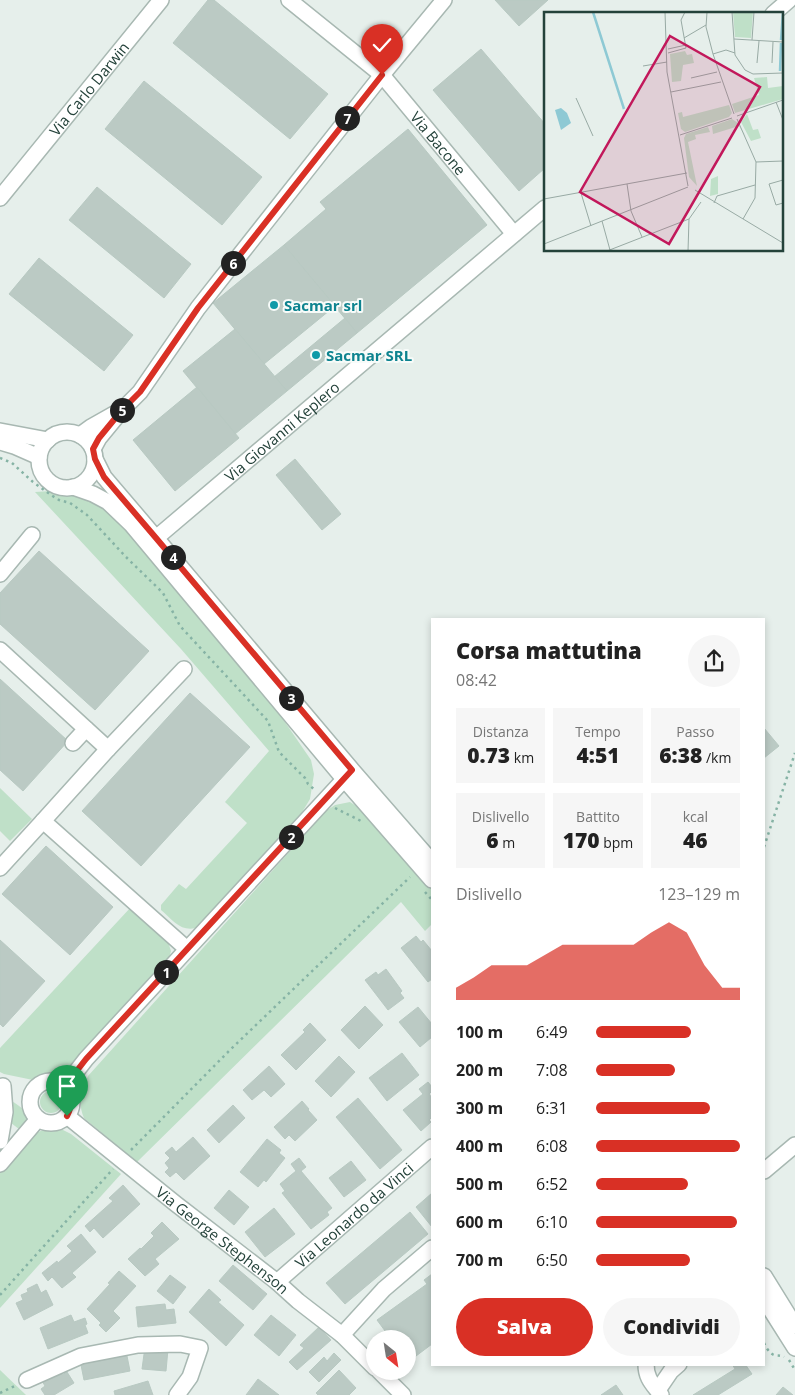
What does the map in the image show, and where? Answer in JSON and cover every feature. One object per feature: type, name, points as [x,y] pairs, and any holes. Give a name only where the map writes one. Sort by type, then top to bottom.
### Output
[{"type":"street","name":"Via Carlo Darwin","points":[[0,198],[161,0]]},
{"type":"street","name":"Via Bacone","points":[[289,0],[382,75],[514,234]]},
{"type":"street","points":[[427,884],[348,775],[156,538],[104,477],[94,454],[90,443],[80,435],[72,432],[63,432],[48,440],[42,448],[39,457],[43,474],[48,481],[56,486],[64,488],[80,485],[92,474],[94,454],[99,438],[140,392],[198,308],[382,75],[444,0]]},
{"type":"street","points":[[776,12],[789,2]]},
{"type":"street","name":"Via Carlo Darwin","points":[[0,192],[18,177]]},
{"type":"street","name":"Via Giovanni Keplero","points":[[156,538],[544,209]]},
{"type":"street","points":[[80,435],[122,410]]},
{"type":"street","points":[[0,431],[48,440]]},
{"type":"street","points":[[0,442],[39,457]]},
{"type":"street","points":[[73,487],[108,502],[131,524],[348,775],[431,861]]},
{"type":"street","points":[[0,574],[32,535]]},
{"type":"street","points":[[0,650],[108,749]]},
{"type":"street","points":[[0,868],[184,669]]},
{"type":"street","points":[[73,743],[86,728]]},
{"type":"street","points":[[65,1086],[86,1059],[348,775]]},
{"type":"street","points":[[43,821],[187,949]]},
{"type":"street","points":[[53,1081],[65,1086],[69,1092],[72,1104],[67,1116],[50,1123],[38,1120],[31,1110],[30,1099],[32,1092],[41,1083],[53,1081]]},
{"type":"street","points":[[2,1085],[30,1099]]},
{"type":"street","points":[[0,1141],[5,1112],[2,1085]]},
{"type":"street","name":"Via George Stephenson","points":[[67,1116],[277,1282],[342,1335],[366,1359]]},
{"type":"street","points":[[0,1164],[38,1120]]},
{"type":"street","points":[[765,1170],[795,1145]]},
{"type":"street","name":"Via Leonardo da Vinci","points":[[277,1282],[431,1148]]},
{"type":"street","points":[[342,1335],[384,1290],[431,1249]]},
{"type":"street","points":[[765,1278],[795,1326]]},
{"type":"street","points":[[765,1301],[795,1348]]},
{"type":"street","points":[[27,1380],[81,1356],[138,1345],[180,1344],[200,1348],[190,1377],[178,1395]]},
{"type":"street","points":[[646,1366],[646,1373],[660,1393],[671,1371],[677,1366]]},
{"type":"street","points":[[388,1380],[402,1395]]},
{"type":"path","points":[[0,458],[12,463],[51,495],[59,500],[70,503],[87,515],[126,558],[163,593],[180,626],[268,721],[279,752],[305,778],[308,784],[334,808],[360,819],[366,826]]},
{"type":"path","points":[[765,844],[795,753]]},
{"type":"path","points":[[407,873],[416,882]]},
{"type":"path","points":[[0,1295],[122,1159],[230,1050],[410,877]]},
{"type":"path","points":[[427,884],[431,897]]},
{"type":"path","points":[[765,1345],[768,1351],[789,1360],[795,1370]]},
{"type":"path","points":[[0,1393],[27,1380]]},
{"type":"green space","points":[[51,491],[88,497],[108,510],[125,525],[265,693],[311,760],[314,774],[310,799],[298,819],[200,927],[188,929],[179,925],[161,910],[161,905],[179,884],[186,889],[247,823],[225,802],[269,751],[181,649],[35,492]]},
{"type":"green space","points":[[0,788],[32,819],[10,841],[0,831]]},
{"type":"green space","points":[[350,802],[364,811],[431,886],[431,925],[425,931],[401,902],[137,1162],[84,1118],[81,1102],[82,1092],[88,1076],[326,811],[335,805]]},
{"type":"green space","points":[[132,906],[167,939],[171,951],[168,962],[69,1070],[62,1074],[33,1080],[0,1072],[0,1048]]},
{"type":"green space","points":[[51,1091],[59,1094],[62,1102],[59,1110],[51,1113],[43,1110],[40,1102],[43,1094]]},
{"type":"green space","points":[[11,1101],[26,1114],[27,1122],[23,1132],[11,1123]]},
{"type":"green space","points":[[52,1127],[71,1134],[121,1174],[0,1308],[0,1171],[36,1133]]},
{"type":"green space","points":[[0,1370],[26,1395],[0,1395]]},
{"type":"building","points":[[208,0],[214,0],[328,94],[290,139],[173,43]]},
{"type":"building","points":[[495,0],[548,0],[519,26]]},
{"type":"building","points":[[481,49],[544,123],[544,169],[519,191],[433,90]]},
{"type":"building","points":[[144,81],[262,177],[222,225],[105,129]]},
{"type":"building","points":[[408,129],[487,225],[357,333],[284,245],[326,209],[320,202]]},
{"type":"building","points":[[97,187],[191,264],[164,298],[69,220]]},
{"type":"building","name":"Sacmar srl","points":[[284,245],[335,306],[264,364],[213,303]]},
{"type":"building","points":[[39,258],[133,335],[104,371],[9,294]]},
{"type":"building","name":"Sacmar SRL","points":[[345,318],[357,333],[287,391],[274,377]]},
{"type":"building","points":[[235,329],[287,391],[235,434],[183,371]]},
{"type":"building","points":[[197,387],[239,438],[175,491],[133,440]]},
{"type":"building","points":[[295,459],[341,514],[322,530],[276,475]]},
{"type":"building","points":[[39,551],[149,651],[95,710],[0,624],[0,593]]},
{"type":"building","points":[[0,679],[68,741],[23,791],[0,770]]},
{"type":"building","points":[[190,693],[250,747],[141,866],[82,811]]},
{"type":"building","points":[[765,729],[779,746],[765,757]]},
{"type":"building","points":[[46,846],[113,907],[70,955],[2,894]]},
{"type":"building","points":[[416,936],[421,942],[423,940],[431,950],[431,980],[428,982],[401,948]]},
{"type":"building","points":[[0,940],[45,981],[3,1027],[0,1024]]},
{"type":"building","points":[[386,969],[402,991],[400,993],[404,998],[388,1010],[365,980],[376,972],[378,975]]},
{"type":"building","points":[[365,1006],[383,1025],[359,1049],[341,1030]]},
{"type":"building","points":[[418,1007],[431,1023],[431,1038],[420,1047],[399,1022]]},
{"type":"building","points":[[310,1023],[326,1040],[296,1070],[281,1055],[305,1032],[303,1030]]},
{"type":"building","points":[[402,1053],[419,1075],[387,1101],[369,1078]]},
{"type":"building","points":[[339,1056],[355,1072],[331,1097],[315,1081]]},
{"type":"building","points":[[269,1066],[285,1084],[271,1097],[264,1090],[252,1100],[243,1090]]},
{"type":"building","points":[[428,1082],[431,1086],[429,1094],[431,1097],[431,1118],[429,1120],[431,1122],[421,1131],[403,1110],[423,1094],[419,1089]]},
{"type":"building","points":[[358,1098],[402,1150],[380,1169],[336,1117]]},
{"type":"building","points":[[302,1101],[317,1120],[295,1141],[289,1135],[285,1139],[274,1127]]},
{"type":"building","points":[[233,1105],[245,1118],[219,1143],[207,1130]]},
{"type":"building","points":[[193,1137],[210,1156],[184,1180],[176,1172],[170,1177],[165,1172],[169,1168],[165,1163],[170,1158],[165,1153],[172,1147],[176,1152]]},
{"type":"building","points":[[267,1139],[281,1150],[279,1153],[285,1158],[266,1182],[264,1180],[258,1187],[240,1172]]},
{"type":"building","points":[[299,1158],[306,1167],[301,1171],[332,1208],[327,1212],[329,1215],[311,1229],[282,1193],[285,1191],[280,1184],[296,1171],[291,1164]]},
{"type":"building","points":[[351,1161],[366,1180],[344,1197],[329,1178]]},
{"type":"building","points":[[123,1185],[140,1204],[103,1238],[94,1228],[90,1232],[85,1226],[113,1201],[109,1198]]},
{"type":"building","points":[[229,1190],[249,1207],[234,1225],[214,1208]]},
{"type":"building","points":[[431,1194],[431,1226],[416,1207]]},
{"type":"building","points":[[274,1208],[295,1234],[265,1257],[245,1232]]},
{"type":"building","points":[[410,1212],[428,1234],[345,1304],[326,1283]]},
{"type":"building","points":[[162,1222],[179,1239],[155,1259],[159,1264],[145,1276],[128,1259],[154,1236],[151,1233]]},
{"type":"building","points":[[81,1234],[96,1252],[72,1273],[76,1277],[62,1288],[52,1277],[48,1281],[42,1273],[72,1251],[67,1246]]},
{"type":"building","points":[[233,1265],[267,1294],[253,1310],[219,1281]]},
{"type":"building","points":[[119,1271],[136,1286],[113,1311],[120,1318],[106,1332],[99,1325],[101,1323],[87,1309]]},
{"type":"building","points":[[170,1275],[186,1287],[173,1304],[157,1291]]},
{"type":"building","points":[[431,1275],[431,1345],[416,1356],[416,1330],[384,1330],[377,1320],[427,1284],[424,1280]]},
{"type":"building","points":[[37,1284],[41,1293],[46,1290],[53,1305],[24,1320],[16,1303],[23,1300],[21,1295],[28,1292],[27,1289]]},
{"type":"building","points":[[209,1289],[221,1300],[218,1302],[244,1325],[226,1346],[189,1312]]},
{"type":"building","points":[[165,1304],[166,1310],[174,1309],[176,1323],[138,1327],[136,1307]]},
{"type":"building","points":[[71,1315],[74,1322],[85,1318],[88,1333],[48,1349],[40,1328]]},
{"type":"building","points":[[271,1315],[296,1335],[279,1356],[254,1335]]},
{"type":"building","points":[[319,1327],[331,1340],[297,1370],[289,1362],[304,1348],[300,1345]]},
{"type":"building","points":[[145,1347],[168,1349],[166,1371],[142,1369]]},
{"type":"building","points":[[126,1351],[130,1371],[84,1380],[80,1360]]},
{"type":"building","points":[[334,1353],[341,1360],[319,1382],[309,1372],[324,1357],[327,1361]]},
{"type":"building","points":[[733,1366],[746,1366],[752,1374],[718,1395],[693,1395],[735,1369]]},
{"type":"building","points":[[58,1369],[62,1375],[67,1372],[74,1383],[54,1395],[45,1395],[41,1389],[45,1386],[41,1379]]},
{"type":"building","points":[[339,1370],[356,1388],[349,1395],[318,1395],[316,1393]]},
{"type":"building","points":[[258,1379],[279,1395],[246,1395]]},
{"type":"building","points":[[148,1381],[153,1395],[115,1395],[114,1391]]},
{"type":"building","points":[[616,1385],[623,1395],[601,1395]]},
{"type":"building","points":[[783,1387],[793,1395],[776,1395]]},
{"type":"place","name":"Sacmar srl","points":[[274,305]]},
{"type":"place","name":"Sacmar SRL","points":[[316,355]]},
{"type":"route","points":[[67,1116],[72,1104],[69,1092],[65,1086],[86,1059],[352,770],[104,477],[95,459],[93,449],[99,438],[122,410],[140,392],[198,308],[382,75]]}]
